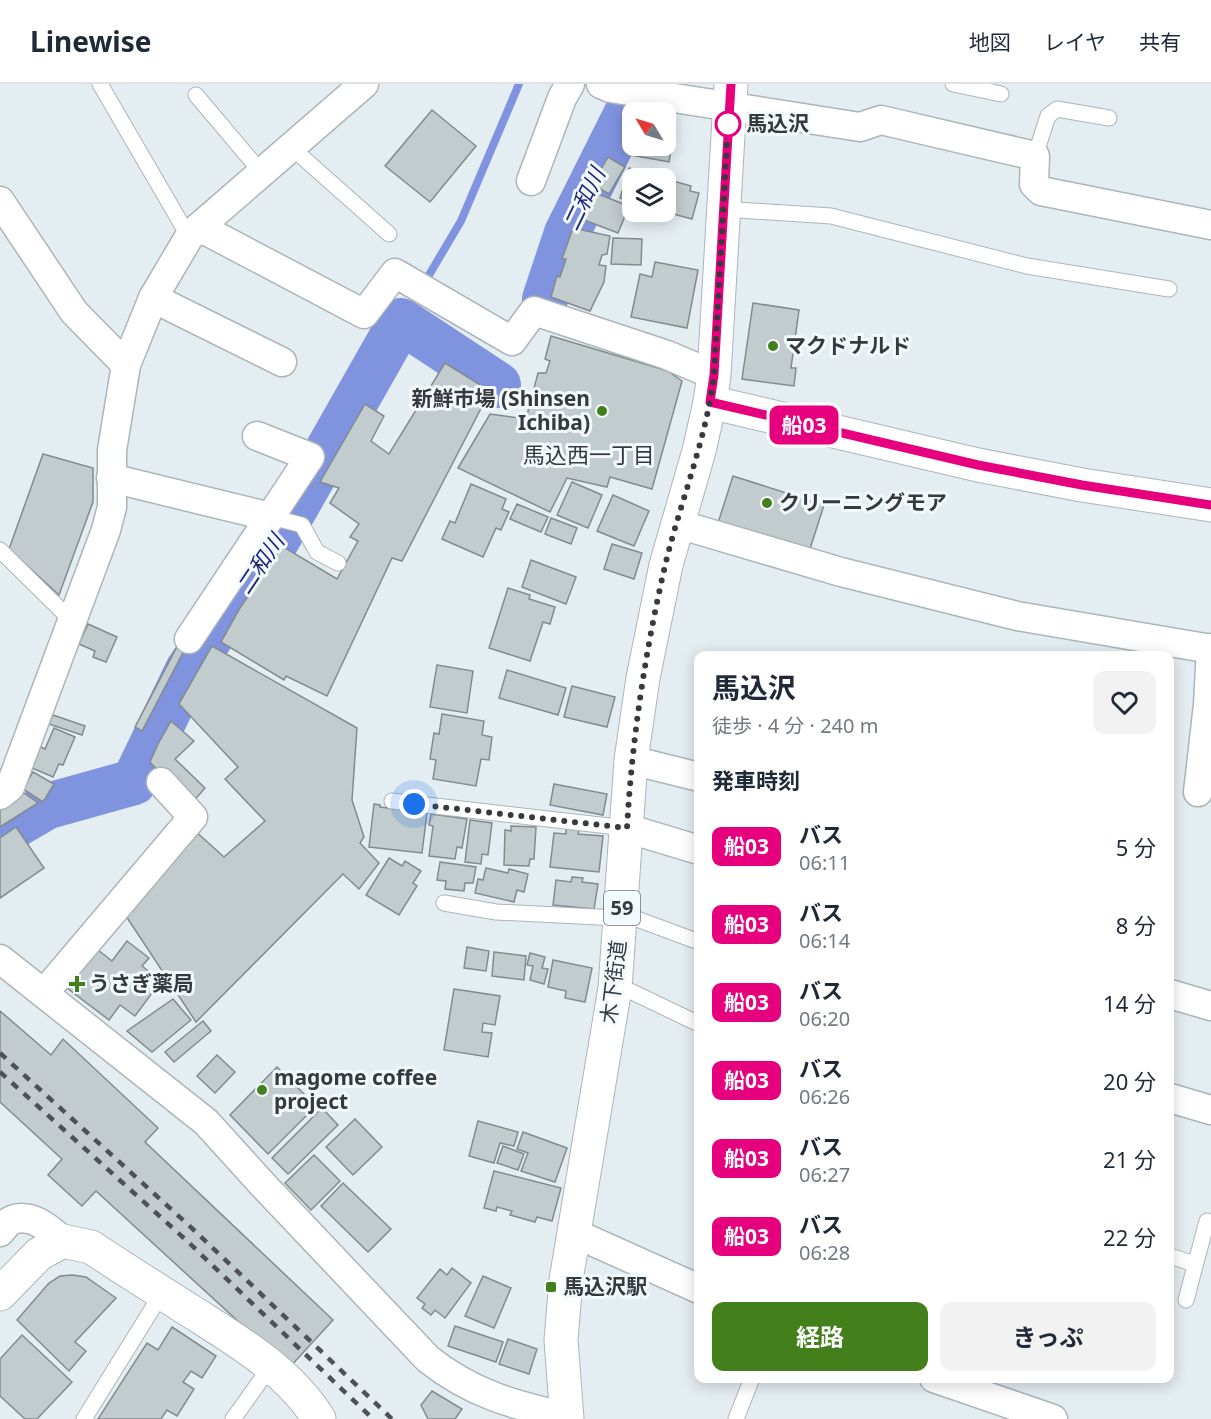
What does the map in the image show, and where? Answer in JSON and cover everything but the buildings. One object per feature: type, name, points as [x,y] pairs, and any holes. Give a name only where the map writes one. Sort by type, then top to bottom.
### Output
[{"type":"main road","name":"木下街道","points":[[567,1418],[561,1340],[566,1280],[615,988],[631,760],[653,623],[666,564],[699,451],[712,389],[730,96]]},
{"type":"main road","points":[[712,389],[978,465],[1082,485],[1211,505]]},
{"type":"main road","points":[[0,1294],[39,1254],[63,1241],[91,1247],[250,1349],[309,1402],[319,1419]]},
{"type":"street","points":[[0,795],[10,787],[106,530],[112,507],[112,450],[126,365],[153,298],[194,232],[364,84]]},
{"type":"street","points":[[531,181],[562,98],[570,84]]},
{"type":"street","points":[[601,84],[610,88],[730,96],[860,127],[881,120],[1035,156],[1034,184],[1041,191],[1211,225]]},
{"type":"street","points":[[0,201],[74,312],[126,365]]},
{"type":"street","points":[[194,232],[364,314],[395,273],[512,341],[534,311],[667,355],[712,389]]},
{"type":"street","points":[[153,298],[282,362]]},
{"type":"street","points":[[189,639],[310,457],[257,436]]},
{"type":"street","points":[[111,478],[271,517]]},
{"type":"street","points":[[678,524],[840,572],[1017,616],[1211,648],[1208,705],[1198,792]]},
{"type":"street","points":[[631,760],[694,776]]},
{"type":"street","points":[[44,993],[193,817],[161,782]]},
{"type":"street","points":[[627,828],[694,848]]},
{"type":"street","points":[[0,958],[206,1122],[428,1359],[449,1376],[485,1394],[567,1418]]},
{"type":"street","points":[[1174,995],[1211,1006]]},
{"type":"street","points":[[1174,1099],[1211,1110]]},
{"type":"street","points":[[0,1232],[10,1221],[25,1219],[49,1228],[63,1241]]},
{"type":"street","points":[[574,1233],[694,1287]]},
{"type":"street","points":[[947,1383],[1039,1417]]},
{"type":"lane","points":[[100,84],[194,232]]},
{"type":"lane","points":[[952,84],[1001,94]]},
{"type":"lane","points":[[196,95],[261,172]]},
{"type":"lane","points":[[1035,156],[1048,116],[1057,109],[1109,118]]},
{"type":"lane","points":[[291,147],[389,234]]},
{"type":"lane","points":[[723,209],[831,216],[1027,266],[1169,289]]},
{"type":"lane","points":[[271,517],[302,525],[317,552],[338,563]]},
{"type":"lane","points":[[0,550],[72,621]]},
{"type":"lane","points":[[392,801],[627,828]]},
{"type":"lane","points":[[444,903],[496,912],[637,919],[694,940]]},
{"type":"lane","points":[[615,988],[630,991],[694,1022]]},
{"type":"lane","points":[[1186,1300],[1207,1221]]},
{"type":"lane","points":[[1174,1257],[1195,1264]]},
{"type":"lane","points":[[84,1419],[162,1293]]},
{"type":"lane","points":[[233,1419],[271,1366]]},
{"type":"lane","points":[[736,1419],[750,1383]]},
{"type":"waterway","points":[[429,275],[461,221],[519,84]]},
{"type":"waterway","name":"二和川","points":[[545,299],[567,233],[622,123]]},
{"type":"waterway","name":"二和川","points":[[0,834],[48,806],[134,782],[188,670],[278,538],[401,321],[498,385]]},
{"type":"railway","points":[[0,1053],[195,1231],[392,1419]]},
{"type":"railway","points":[[0,1072],[186,1240],[373,1419]]},
{"type":"bus line","name":"船03","points":[[731,84],[714,375],[710,402],[978,465],[1082,485],[1211,505]]},
{"type":"place","name":"馬込沢","points":[[728,124]]},
{"type":"place","name":"マクドナルド","points":[[773,346]]},
{"type":"place","name":"新鮮市場 (Shinsen Ichiba)","points":[[602,411]]},
{"type":"place","name":"クリーニングモア","points":[[767,503]]},
{"type":"place","name":"うさぎ薬局","points":[[77,984]]},
{"type":"place","name":"magome coffee project","points":[[262,1090]]},
{"type":"place","name":"馬込沢駅","points":[[551,1287]]},
{"type":"district","name":"馬込西一丁目","points":[[589,455]]},
{"type":"route","points":[[414,804],[627,828],[631,760],[653,623],[666,564],[699,451],[714,375],[728,124]]}]
